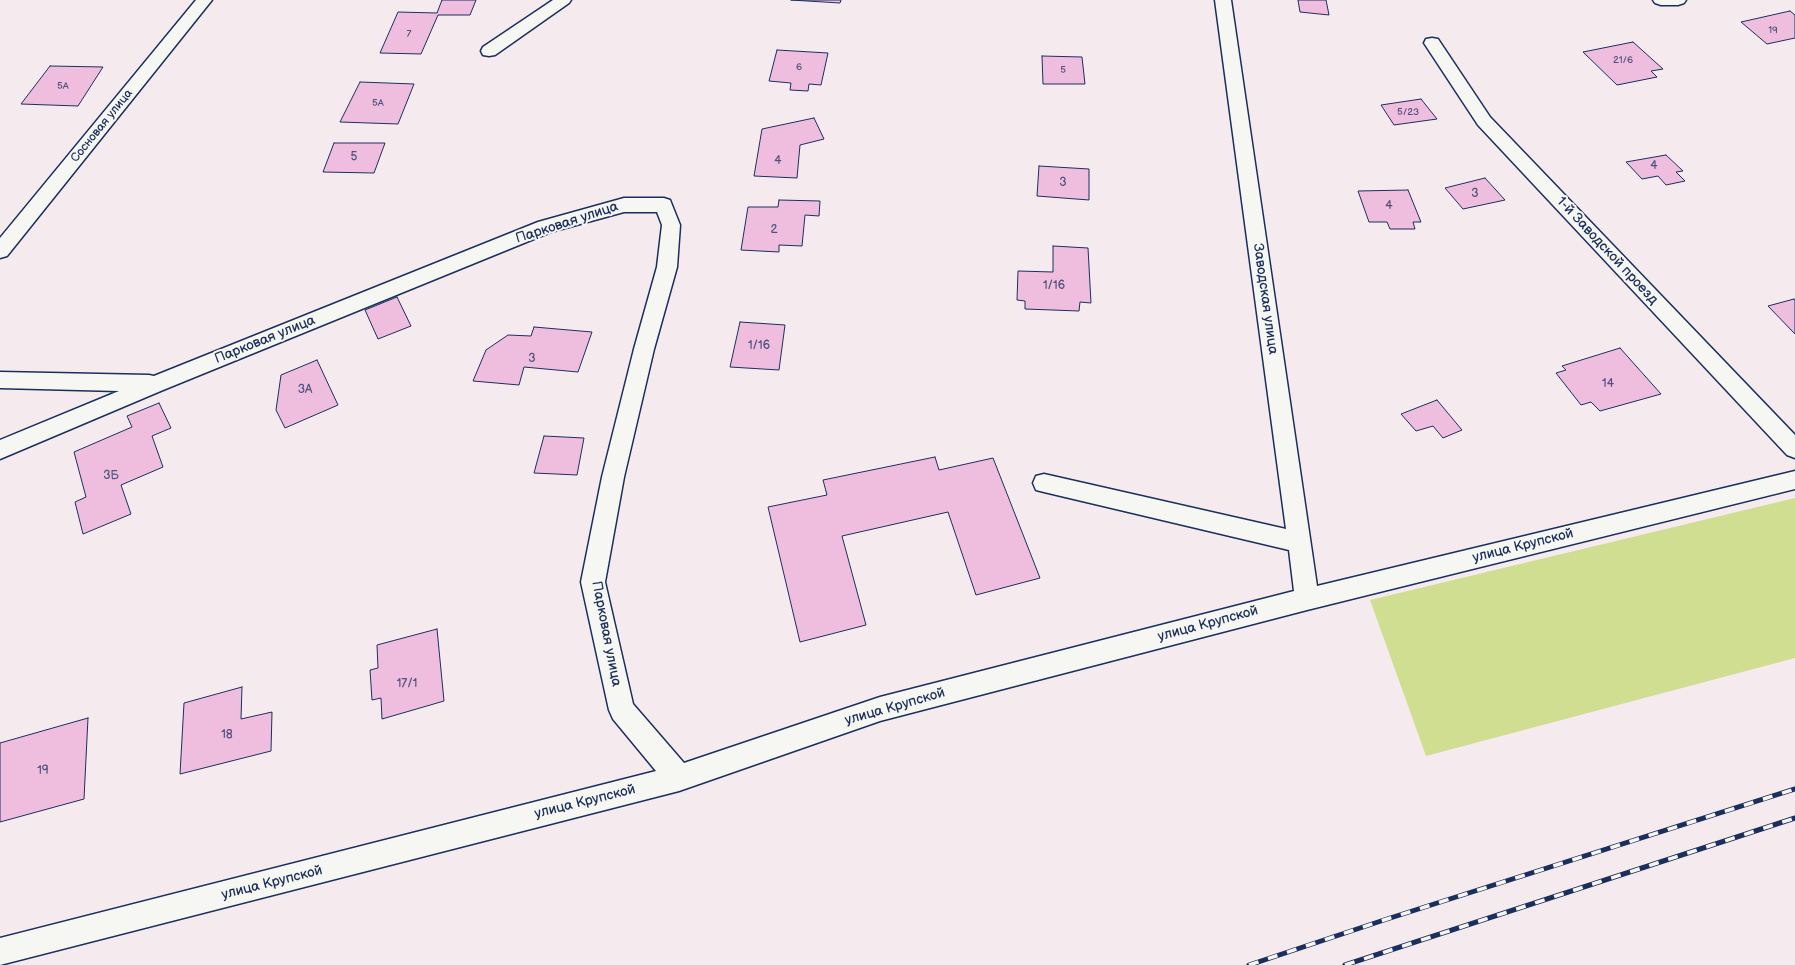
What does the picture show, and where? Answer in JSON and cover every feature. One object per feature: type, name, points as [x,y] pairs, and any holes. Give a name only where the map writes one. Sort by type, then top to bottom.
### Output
[{"type":"street","name":"Сосновая улица","points":[[0,251],[204,0]]},
{"type":"street","points":[[489,51],[563,0]]},
{"type":"street","name":"Заводская улица","points":[[1223,0],[1307,598]]},
{"type":"street","points":[[1661,0],[1678,0]]},
{"type":"street","name":"1-й Заводской проезд","points":[[1432,43],[1484,121],[1795,449]]},
{"type":"street","name":"Парковая улица","points":[[0,450],[156,384],[545,227],[624,205],[664,205],[671,225],[667,267],[644,349],[613,477],[593,582],[622,710],[679,778]]},
{"type":"street","points":[[0,380],[156,384]]},
{"type":"street","name":"улица Крупской","points":[[0,952],[679,778],[880,709],[1307,598],[1795,480]]},
{"type":"street","points":[[1044,483],[1299,542]]},
{"type":"green space","points":[[1795,498],[1795,658],[1426,756],[1370,600]]},
{"type":"building","points":[[442,0],[476,0],[470,15],[438,15],[421,54],[380,53],[398,12],[437,13]]},
{"type":"building","points":[[791,0],[841,0],[840,3]]},
{"type":"building","points":[[1298,0],[1326,0],[1329,15],[1300,12]]},
{"type":"building","points":[[1790,11],[1795,15],[1795,38],[1767,44],[1741,22]]},
{"type":"building","points":[[1633,42],[1663,69],[1651,71],[1657,77],[1617,85],[1583,52]]},
{"type":"building","points":[[777,50],[828,53],[821,85],[809,84],[808,91],[790,90],[791,83],[769,81]]},
{"type":"building","points":[[1042,56],[1082,57],[1085,84],[1043,84]]},
{"type":"building","points":[[50,66],[103,67],[78,106],[21,104]]},
{"type":"building","points":[[360,82],[414,84],[398,124],[340,122]]},
{"type":"building","points":[[1421,99],[1437,119],[1394,125],[1381,105]]},
{"type":"building","points":[[814,118],[824,139],[800,145],[797,178],[754,176],[762,129]]},
{"type":"building","points":[[334,143],[385,143],[374,173],[323,172]]},
{"type":"building","points":[[1666,155],[1683,171],[1676,172],[1685,181],[1666,185],[1658,176],[1642,179],[1626,162]]},
{"type":"building","points":[[1039,166],[1089,169],[1089,200],[1037,196]]},
{"type":"building","points":[[1485,178],[1505,200],[1463,209],[1445,188]]},
{"type":"building","points":[[1408,190],[1421,222],[1413,222],[1415,229],[1390,229],[1387,222],[1369,222],[1358,191]]},
{"type":"building","points":[[779,200],[820,201],[819,216],[805,215],[802,246],[779,245],[779,252],[741,250],[748,207],[778,207]]},
{"type":"building","points":[[1053,246],[1088,248],[1091,303],[1080,302],[1079,311],[1025,309],[1025,301],[1017,300],[1018,271],[1053,272]]},
{"type":"building","points":[[397,297],[411,326],[378,339],[365,310]]},
{"type":"building","points":[[1794,299],[1795,301],[1795,334],[1768,306]]},
{"type":"building","points":[[740,322],[785,325],[779,370],[730,367]]},
{"type":"building","points":[[534,327],[592,332],[578,372],[524,367],[519,385],[473,381],[486,350],[508,335],[531,336]]},
{"type":"building","points":[[1620,348],[1661,394],[1600,411],[1591,402],[1581,405],[1556,373],[1566,370],[1562,366]]},
{"type":"building","points":[[317,360],[338,405],[285,428],[276,410],[281,375]]},
{"type":"building","points":[[1437,400],[1462,430],[1443,438],[1433,426],[1416,431],[1401,414]]},
{"type":"building","points":[[159,403],[171,428],[152,436],[163,467],[121,485],[131,514],[83,534],[75,502],[86,497],[74,452],[132,427],[127,416]]},
{"type":"building","points":[[544,436],[584,438],[577,475],[534,473]]},
{"type":"building","points":[[935,457],[939,470],[993,458],[1040,578],[976,595],[948,512],[842,536],[866,625],[800,642],[768,507],[827,495],[823,480]]},
{"type":"building","points":[[437,629],[444,701],[382,719],[381,698],[372,700],[370,670],[378,668],[377,645]]},
{"type":"building","points":[[242,687],[241,719],[272,712],[271,751],[180,774],[184,703]]},
{"type":"building","points":[[88,718],[84,799],[0,822],[0,743]]},
{"type":"railway","points":[[1249,965],[1384,920],[1795,789]]},
{"type":"railway","points":[[1345,965],[1795,818]]}]
